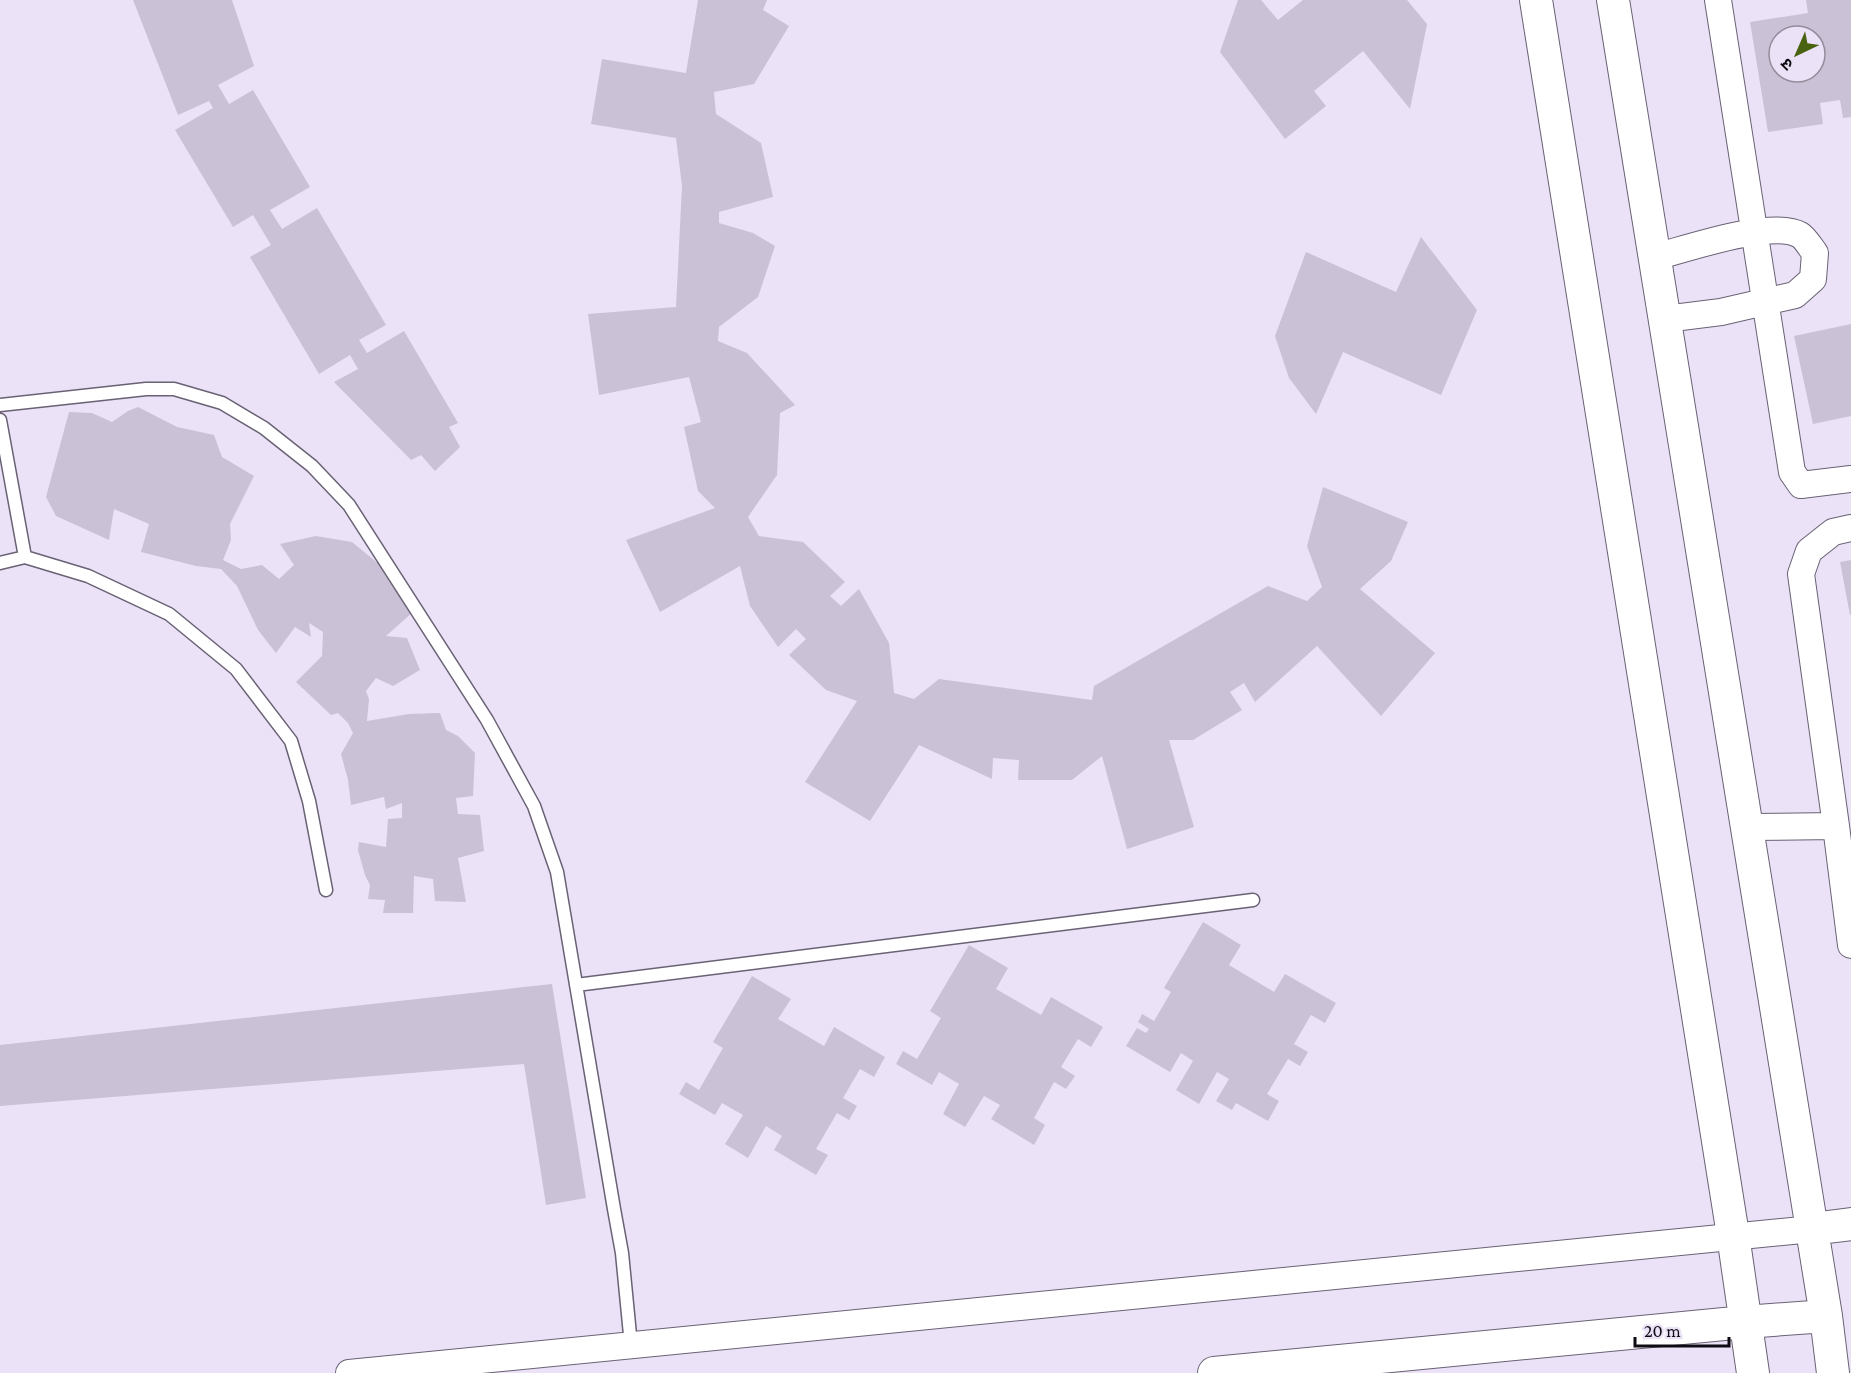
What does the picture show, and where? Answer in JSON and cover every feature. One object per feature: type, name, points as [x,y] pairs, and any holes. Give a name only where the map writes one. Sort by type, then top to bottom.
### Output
[{"type":"street","points":[[1536,0],[1753,1373]]},
{"type":"street","points":[[1613,0],[1812,1228],[1833,1373]]},
{"type":"street","points":[[1718,0],[1792,472],[1801,484],[1851,479]]},
{"type":"street","points":[[1655,257],[1754,231],[1775,229],[1800,235],[1815,253],[1813,279],[1795,295],[1721,312],[1665,319]]},
{"type":"street","points":[[1851,528],[1833,532],[1809,551],[1801,574],[1851,945]]},
{"type":"street","points":[[1747,827],[1836,826]]},
{"type":"street","points":[[349,1373],[1851,1224]]},
{"type":"street","points":[[1214,1373],[1826,1316]]},
{"type":"lane","points":[[0,405],[146,389],[174,389],[222,403],[264,428],[312,466],[349,505],[487,720],[534,806],[557,872],[622,1253],[631,1345]]},
{"type":"lane","points":[[0,420],[25,557]]},
{"type":"lane","points":[[0,563],[25,557],[88,576],[169,614],[236,669],[291,741],[309,801],[326,890]]},
{"type":"lane","points":[[576,985],[1253,900]]},
{"type":"building","points":[[133,0],[232,0],[254,66],[218,85],[229,104],[253,90],[310,187],[270,210],[282,229],[317,208],[386,325],[359,340],[367,353],[404,331],[458,423],[449,427],[460,447],[435,471],[421,455],[411,460],[334,382],[358,369],[350,355],[319,374],[250,257],[271,245],[253,215],[233,227],[175,130],[213,108],[209,101],[178,115]]},
{"type":"building","points":[[698,0],[767,0],[763,10],[789,26],[754,84],[714,92],[716,114],[761,143],[773,197],[719,212],[719,223],[753,233],[775,246],[758,297],[719,327],[718,341],[747,353],[795,405],[780,413],[777,475],[748,517],[759,536],[803,542],[845,582],[830,596],[841,606],[859,589],[889,643],[894,693],[914,699],[939,679],[1092,700],[1094,686],[1268,586],[1307,601],[1322,587],[1307,546],[1323,487],[1408,522],[1391,561],[1360,589],[1435,653],[1381,716],[1317,646],[1255,702],[1244,683],[1230,692],[1242,710],[1193,740],[1169,740],[1194,827],[1127,849],[1102,756],[1072,780],[1018,780],[1019,760],[993,758],[992,779],[919,745],[870,821],[805,782],[857,701],[826,690],[789,655],[806,639],[796,629],[778,647],[750,606],[740,566],[660,612],[626,540],[715,508],[698,491],[684,427],[701,422],[689,377],[599,395],[588,314],[676,307],[682,186],[676,138],[591,124],[602,59],[686,73]]},
{"type":"building","points":[[1238,0],[1261,0],[1278,20],[1303,0],[1407,0],[1427,24],[1410,109],[1363,51],[1314,91],[1326,106],[1285,139],[1220,52]]},
{"type":"building","points":[[1806,0],[1851,0],[1851,117],[1843,118],[1840,100],[1820,103],[1823,124],[1768,132],[1750,22],[1808,13]]},
{"type":"building","points":[[1421,237],[1477,310],[1441,395],[1343,352],[1316,414],[1289,378],[1275,336],[1306,252],[1396,292]]},
{"type":"building","points":[[1851,324],[1851,416],[1813,424],[1794,336]]},
{"type":"building","points":[[138,407],[177,427],[214,435],[222,457],[254,476],[230,524],[231,540],[223,560],[241,569],[262,565],[279,579],[294,565],[280,544],[316,536],[352,542],[380,565],[414,611],[386,636],[407,638],[420,670],[393,686],[376,678],[366,691],[369,699],[367,721],[409,714],[440,713],[446,730],[458,736],[475,753],[473,796],[456,798],[458,814],[480,815],[484,851],[458,858],[466,902],[435,901],[433,879],[414,876],[413,913],[383,913],[385,900],[368,899],[370,885],[358,850],[359,842],[386,847],[388,819],[402,818],[402,803],[386,809],[384,797],[351,805],[348,780],[341,754],[353,733],[348,723],[338,713],[331,715],[296,682],[322,656],[323,632],[309,623],[311,637],[295,627],[276,653],[258,630],[237,586],[221,569],[196,566],[141,552],[149,524],[114,509],[109,540],[56,516],[46,497],[69,412],[92,413],[112,422]]},
{"type":"building","points":[[1851,560],[1851,615],[1850,615],[1840,562]]},
{"type":"building","points":[[1203,922],[1241,945],[1229,965],[1274,992],[1285,974],[1336,1003],[1325,1023],[1311,1015],[1294,1044],[1308,1052],[1300,1066],[1288,1059],[1267,1094],[1279,1101],[1268,1121],[1236,1103],[1232,1110],[1216,1101],[1229,1079],[1217,1072],[1199,1104],[1176,1090],[1193,1061],[1181,1053],[1170,1072],[1126,1046],[1137,1028],[1146,1033],[1149,1029],[1138,1022],[1142,1014],[1154,1021],[1171,992],[1164,988]]},
{"type":"building","points":[[969,945],[1008,968],[996,989],[1041,1015],[1051,997],[1103,1027],[1091,1047],[1078,1039],[1061,1067],[1075,1076],[1066,1089],[1054,1082],[1034,1118],[1045,1125],[1034,1145],[991,1119],[1000,1105],[984,1096],[965,1127],[943,1114],[959,1084],[939,1072],[932,1085],[896,1064],[903,1051],[917,1059],[941,1018],[930,1011]]},
{"type":"building","points":[[752,976],[791,999],[778,1019],[824,1046],[834,1027],[885,1057],[874,1077],[860,1069],[843,1098],[857,1106],[849,1120],[837,1113],[816,1149],[828,1155],[816,1175],[774,1150],[782,1136],[766,1126],[748,1158],[725,1144],[743,1115],[722,1103],[715,1115],[679,1094],[686,1082],[699,1090],[723,1048],[713,1042]]},
{"type":"building","points":[[552,984],[586,1198],[546,1205],[524,1064],[0,1106],[0,1045]]}]
